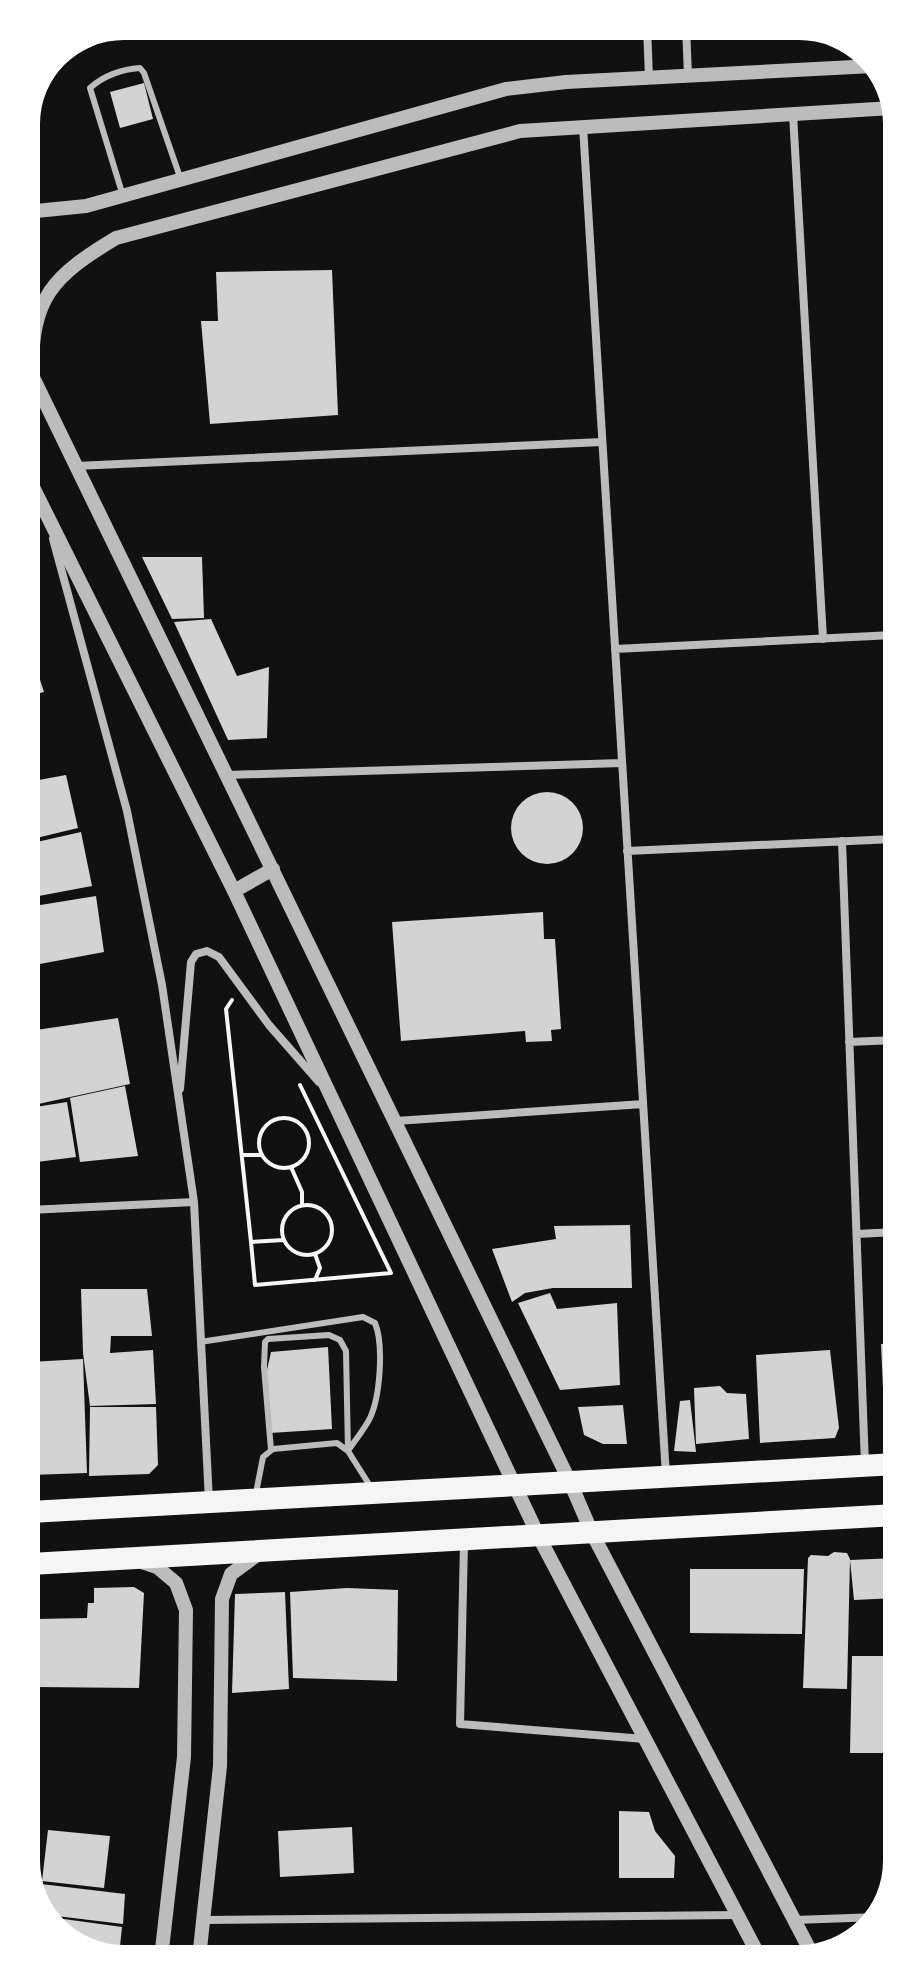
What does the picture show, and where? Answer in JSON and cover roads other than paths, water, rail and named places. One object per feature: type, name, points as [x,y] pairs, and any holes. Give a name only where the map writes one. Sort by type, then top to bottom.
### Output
[{"type":"highway","points":[[40,1511],[883,1465]]},
{"type":"highway","points":[[40,1564],[883,1516]]},
{"type":"street","points":[[648,40],[649,78]]},
{"type":"street","points":[[687,40],[688,76]]},
{"type":"street","points":[[40,211],[86,206],[506,89],[860,67]]},
{"type":"street","points":[[40,313],[56,281],[70,267],[116,238],[520,131],[881,109]]},
{"type":"street","points":[[793,114],[823,639]]},
{"type":"street","points":[[583,126],[666,1477]]},
{"type":"street","points":[[40,392],[396,1121],[592,1533],[807,1944]]},
{"type":"street","points":[[76,466],[602,442]]},
{"type":"street","points":[[40,501],[234,891],[539,1537],[753,1945]]},
{"type":"street","points":[[47,515],[127,811],[162,985],[194,1202],[209,1502]]},
{"type":"street","points":[[615,649],[883,636]]},
{"type":"street","points":[[227,775],[622,763]]},
{"type":"street","points":[[627,851],[883,839]]},
{"type":"street","points":[[842,841],[866,1466]]},
{"type":"street","points":[[234,891],[273,869]]},
{"type":"street","points":[[179,1102],[191,962],[196,954],[207,951],[219,957],[269,1025],[331,1095]]},
{"type":"street","points":[[849,1042],[883,1041]]},
{"type":"street","points":[[396,1121],[643,1104]]},
{"type":"street","points":[[40,1209],[194,1202]]},
{"type":"street","points":[[857,1234],[883,1233]]},
{"type":"street","points":[[464,1541],[460,1724],[645,1739]]},
{"type":"street","points":[[201,1945],[220,1766],[222,1599],[231,1574],[247,1560],[263,1553]]},
{"type":"street","points":[[130,1559],[157,1567],[167,1574],[176,1583],[186,1610],[184,1757],[162,1945]]},
{"type":"street","points":[[204,1920],[738,1915]]},
{"type":"street","points":[[795,1920],[860,1918]]},
{"type":"lane","points":[[123,196],[90,88],[101,80],[131,69],[140,68],[144,73],[181,180]]},
{"type":"lane","points":[[200,1342],[363,1317],[375,1323],[380,1335],[377,1394],[370,1418],[348,1451]]},
{"type":"lane","points":[[271,1450],[265,1342],[268,1339],[329,1335],[340,1340],[346,1351],[348,1451]]},
{"type":"lane","points":[[255,1499],[263,1457],[271,1450],[337,1443],[348,1451],[374,1492]]}]
